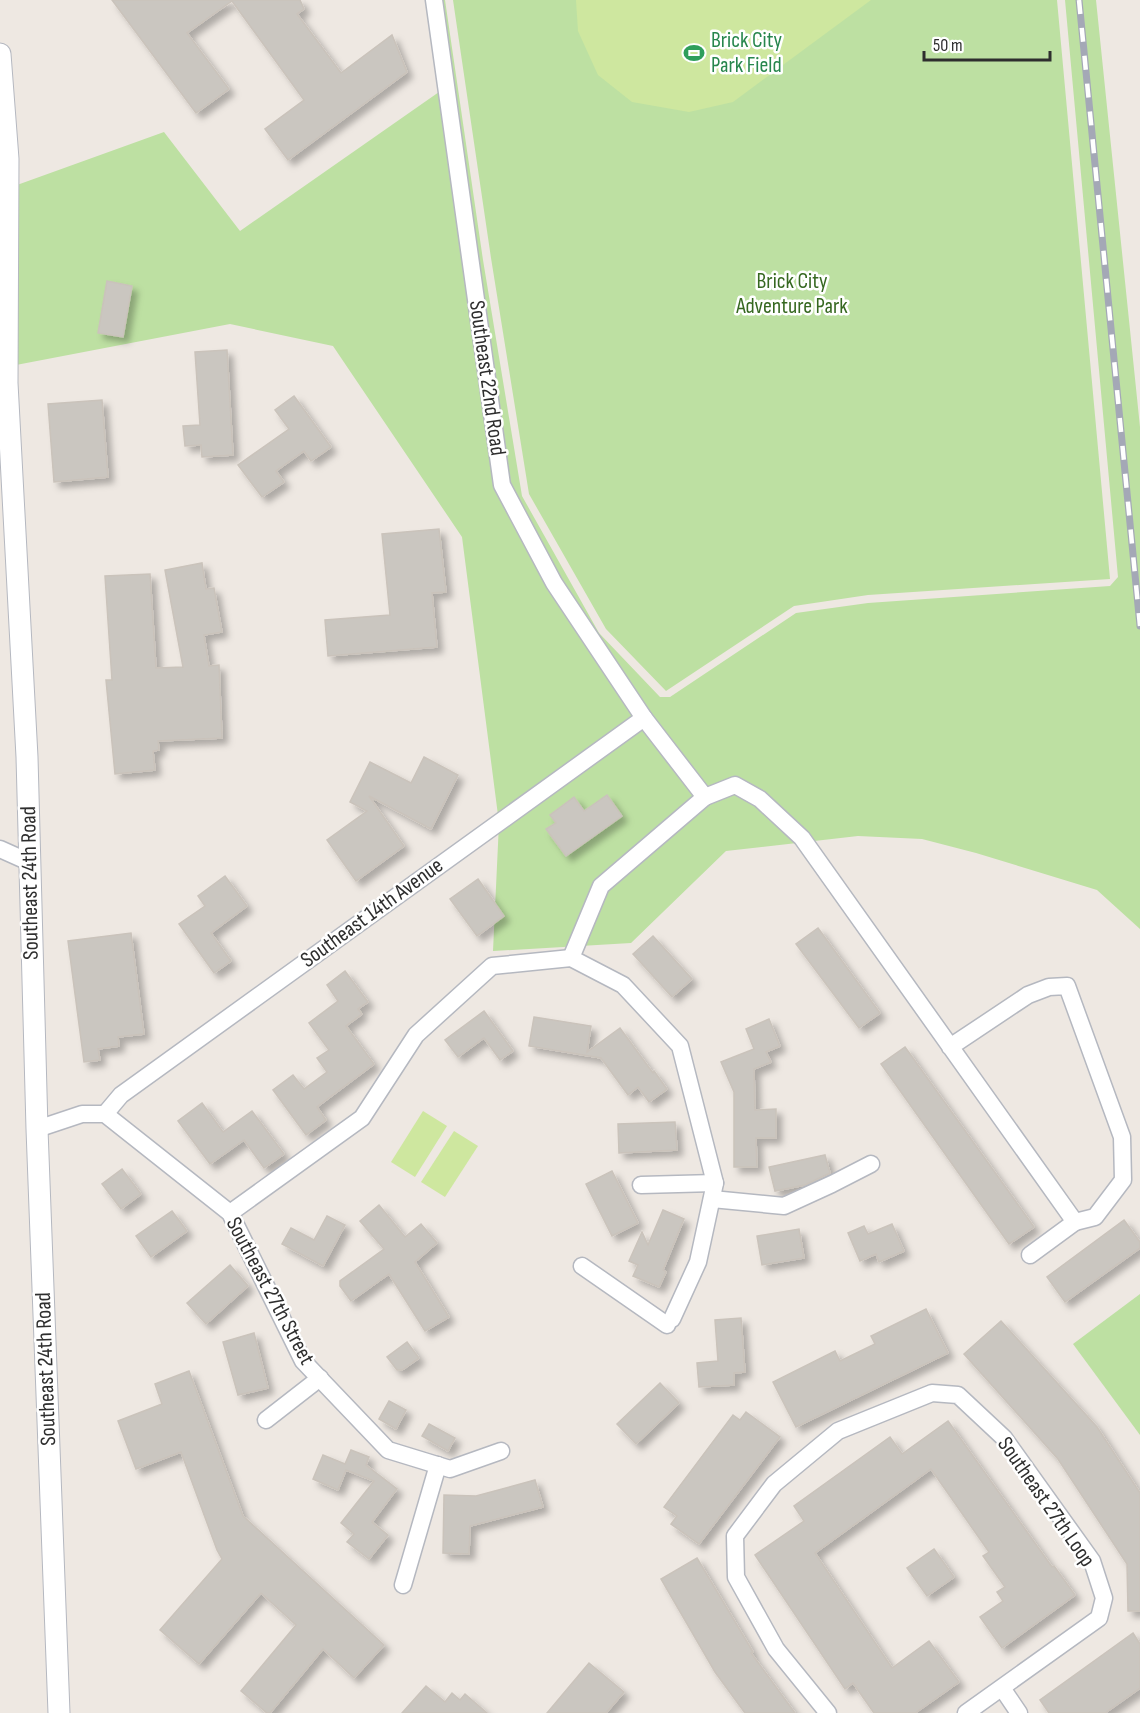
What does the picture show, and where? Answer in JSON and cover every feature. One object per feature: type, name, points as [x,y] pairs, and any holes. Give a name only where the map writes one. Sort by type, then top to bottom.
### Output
[{"type":"street","name":"Southeast 22nd Road","points":[[434,0],[502,484],[554,583],[644,718],[705,798]]},
{"type":"street","name":"Southeast 24th Road","points":[[0,54],[8,159],[7,383],[27,757],[37,1129],[59,1713]]},
{"type":"street","name":"Southeast 14th Avenue","points":[[105,1113],[121,1095],[644,718]]},
{"type":"street","points":[[571,958],[601,886],[705,798],[735,785],[759,799],[802,838],[1075,1222]]},
{"type":"street","points":[[0,849],[29,862]]},
{"type":"street","points":[[230,1213],[362,1118],[416,1035],[492,966],[571,958],[623,985],[680,1046],[714,1191],[698,1262],[670,1322],[582,1266]]},
{"type":"street","points":[[950,1047],[1028,995],[1049,987],[1067,987],[1122,1137],[1123,1180],[1095,1217],[1075,1222],[1030,1255]]},
{"type":"street","points":[[37,1129],[82,1114],[105,1113]]},
{"type":"street","name":"Southeast 27th Street","points":[[105,1113],[230,1213],[303,1361],[388,1450],[450,1469],[501,1451]]},
{"type":"street","points":[[641,1185],[714,1191],[784,1206],[871,1164]]},
{"type":"street","points":[[266,1420],[320,1378]]},
{"type":"street","name":"Southeast 27th Loop","points":[[828,1713],[776,1649],[736,1577],[735,1536],[774,1484],[838,1431],[932,1393],[958,1395],[1004,1438],[1092,1561],[1104,1598],[1099,1618],[966,1713]]},
{"type":"street","points":[[403,1585],[438,1465]]},
{"type":"street","points":[[1002,1688],[1019,1713]]},
{"type":"green space","points":[[431,0],[445,0],[483,260],[522,496],[599,633],[660,697],[670,697],[796,613],[868,603],[1110,586],[1118,577],[1065,0],[1096,0],[1140,427],[1140,929],[1097,890],[922,839],[858,836],[726,851],[631,943],[493,951],[499,823],[462,537],[333,346],[230,324],[16,365],[17,185],[164,132],[240,231],[449,85]]},
{"type":"green space","name":"Brick City Adventure Park","points":[[453,0],[1057,0],[1110,579],[868,595],[794,606],[666,691],[606,629],[529,494]]},
{"type":"green space","name":"Brick City Park Field","points":[[576,0],[871,0],[733,102],[689,112],[632,102],[598,75],[578,31]]},
{"type":"green space","points":[[423,1111],[447,1126],[415,1177],[391,1162]]},
{"type":"green space","points":[[454,1131],[478,1146],[445,1197],[421,1182]]},
{"type":"green space","points":[[1140,1294],[1140,1435],[1073,1344]]},
{"type":"building","points":[[112,0],[300,0],[304,9],[297,14],[341,73],[392,35],[407,72],[288,160],[265,129],[304,100],[232,1],[187,33],[229,89],[196,113]]},
{"type":"building","points":[[107,281],[132,286],[123,337],[98,333]]},
{"type":"building","points":[[227,350],[233,455],[202,457],[201,445],[185,446],[183,426],[200,425],[195,352]]},
{"type":"building","points":[[294,396],[331,447],[311,461],[304,451],[276,471],[284,482],[262,497],[238,465],[289,429],[275,410]]},
{"type":"building","points":[[102,400],[108,477],[54,482],[48,404]]},
{"type":"building","points":[[439,529],[446,592],[432,593],[437,647],[328,656],[325,620],[390,615],[382,534]]},
{"type":"building","points":[[202,563],[206,589],[214,588],[222,632],[204,635],[209,666],[219,665],[222,738],[158,741],[159,750],[153,751],[155,770],[115,774],[106,680],[112,680],[105,576],[150,574],[156,668],[183,667],[165,570]]},
{"type":"building","points":[[424,757],[458,775],[431,829],[369,796],[404,846],[356,881],[327,840],[367,811],[350,802],[370,762],[411,783]]},
{"type":"building","points":[[607,795],[622,816],[566,856],[546,829],[556,823],[550,815],[574,797],[584,811]]},
{"type":"building","points":[[225,876],[247,906],[211,933],[231,961],[214,973],[179,924],[205,906],[198,896]]},
{"type":"building","points":[[478,879],[504,916],[477,936],[450,899]]},
{"type":"building","points":[[818,928],[880,1013],[859,1028],[796,944]]},
{"type":"building","points":[[131,933],[144,1034],[118,1037],[119,1046],[98,1049],[100,1060],[84,1062],[68,941]]},
{"type":"building","points":[[653,936],[692,979],[672,997],[633,954]]},
{"type":"building","points":[[345,971],[368,1002],[358,1009],[362,1014],[346,1026],[374,1064],[317,1107],[326,1120],[306,1135],[273,1090],[293,1075],[304,1089],[327,1072],[317,1058],[329,1050],[309,1023],[338,1001],[327,985]]},
{"type":"building","points":[[484,1011],[513,1051],[500,1060],[484,1038],[458,1057],[445,1040]]},
{"type":"building","points":[[534,1017],[591,1026],[587,1052],[620,1028],[667,1089],[649,1102],[638,1087],[628,1095],[601,1058],[529,1046]]},
{"type":"building","points":[[769,1019],[780,1046],[766,1052],[771,1062],[754,1069],[755,1110],[776,1109],[776,1138],[756,1138],[757,1167],[734,1167],[734,1092],[721,1062],[754,1049],[746,1029]]},
{"type":"building","points":[[905,1047],[1034,1227],[1009,1244],[881,1064]]},
{"type":"building","points":[[202,1103],[223,1132],[252,1111],[284,1154],[264,1168],[244,1140],[210,1164],[178,1121]]},
{"type":"building","points":[[675,1122],[677,1150],[619,1153],[618,1124]]},
{"type":"building","points":[[825,1155],[830,1173],[805,1185],[775,1191],[769,1167]]},
{"type":"building","points":[[122,1169],[141,1194],[121,1209],[102,1184]]},
{"type":"building","points":[[612,1171],[638,1223],[612,1236],[586,1184]]},
{"type":"building","points":[[379,1205],[405,1237],[421,1224],[437,1243],[415,1262],[449,1317],[425,1331],[389,1274],[351,1301],[340,1286],[340,1281],[384,1249],[360,1221]]},
{"type":"building","points":[[663,1210],[684,1219],[663,1270],[666,1272],[659,1287],[633,1276],[638,1265],[629,1261],[642,1232],[648,1245]]},
{"type":"building","points":[[172,1211],[187,1231],[151,1257],[136,1236]]},
{"type":"building","points":[[327,1216],[345,1225],[323,1266],[282,1244],[291,1228],[314,1240]]},
{"type":"building","points":[[1124,1220],[1140,1242],[1140,1248],[1065,1302],[1047,1277]]},
{"type":"building","points":[[892,1224],[904,1251],[879,1262],[876,1254],[860,1261],[848,1233],[864,1226],[868,1234]]},
{"type":"building","points":[[799,1229],[804,1258],[762,1265],[757,1236]]},
{"type":"building","points":[[230,1265],[248,1286],[206,1324],[187,1303]]},
{"type":"building","points":[[926,1309],[948,1353],[796,1427],[773,1382],[835,1351],[840,1361],[875,1344],[871,1336]]},
{"type":"building","points":[[741,1318],[745,1372],[734,1373],[734,1385],[699,1387],[697,1363],[718,1361],[715,1320]]},
{"type":"building","points":[[1001,1321],[1097,1427],[1140,1493],[1140,1611],[1128,1611],[1127,1564],[1058,1459],[964,1354]]},
{"type":"building","points":[[254,1333],[268,1388],[238,1395],[223,1342]]},
{"type":"building","points":[[407,1342],[419,1358],[402,1370],[397,1370],[387,1357]]},
{"type":"building","points":[[189,1371],[243,1516],[384,1645],[354,1678],[323,1649],[270,1713],[267,1713],[241,1691],[296,1625],[261,1593],[199,1664],[160,1630],[222,1559],[181,1452],[136,1469],[118,1421],[162,1404],[155,1384]]},
{"type":"building","points":[[660,1383],[679,1403],[636,1444],[617,1424]]},
{"type":"building","points":[[389,1401],[406,1410],[396,1429],[379,1419]]},
{"type":"building","points":[[746,1412],[780,1437],[699,1544],[671,1524],[677,1516],[664,1507],[733,1415],[740,1420]]},
{"type":"building","points":[[948,1421],[1052,1567],[1054,1566],[1075,1595],[1002,1648],[980,1617],[1003,1601],[997,1592],[1005,1587],[983,1556],[989,1552],[931,1469],[815,1553],[892,1668],[929,1641],[959,1682],[915,1713],[874,1713],[853,1683],[845,1689],[755,1555],[804,1521],[794,1506],[890,1437],[902,1454]]},
{"type":"building","points":[[429,1424],[455,1438],[448,1451],[422,1436]]},
{"type":"building","points":[[351,1450],[369,1457],[366,1465],[397,1489],[372,1522],[388,1535],[369,1559],[347,1542],[354,1534],[341,1523],[374,1481],[346,1470],[338,1490],[313,1479],[323,1455],[345,1464]]},
{"type":"building","points":[[535,1480],[543,1507],[470,1526],[469,1554],[443,1553],[444,1495],[476,1496]]},
{"type":"building","points":[[934,1549],[954,1577],[927,1596],[907,1568]]},
{"type":"building","points":[[697,1558],[753,1652],[751,1653],[795,1713],[745,1713],[715,1672],[661,1579]]},
{"type":"building","points":[[1133,1633],[1140,1644],[1140,1688],[1105,1713],[1049,1713],[1040,1700]]},
{"type":"building","points":[[589,1663],[624,1692],[606,1713],[547,1713]]},
{"type":"building","points":[[426,1686],[445,1702],[452,1693],[460,1700],[465,1694],[487,1713],[402,1713]]},
{"type":"railway","points":[[1079,0],[1140,626]]},
{"type":"place","name":"Brick City Park Field","points":[[694,53]]}]
